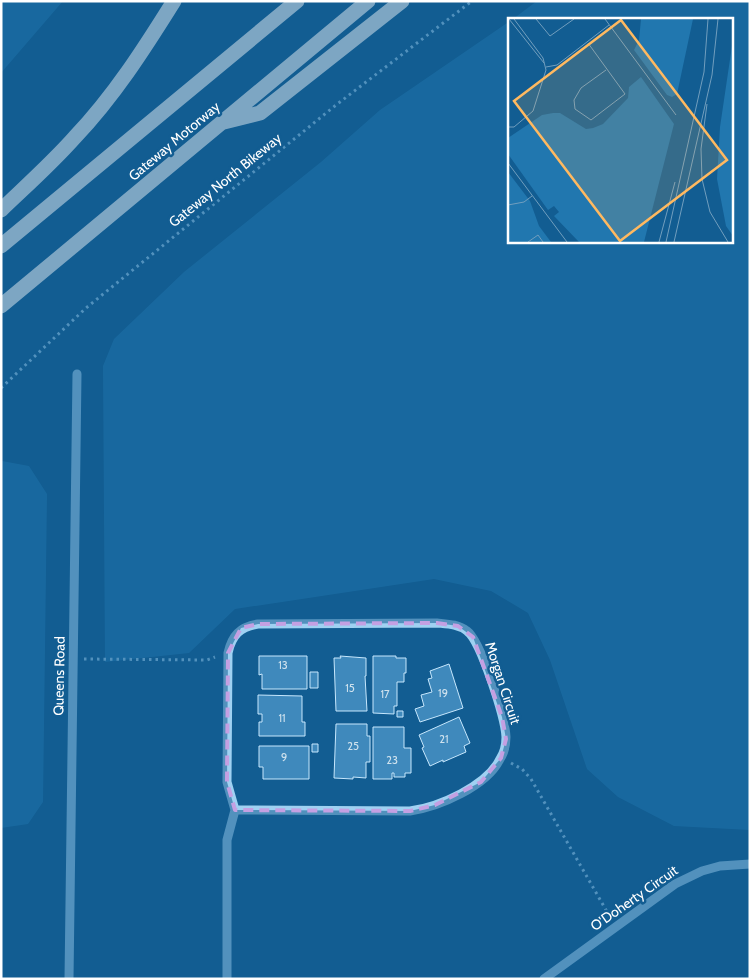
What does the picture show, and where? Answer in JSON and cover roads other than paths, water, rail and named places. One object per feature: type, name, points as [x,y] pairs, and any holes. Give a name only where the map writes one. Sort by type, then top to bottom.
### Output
[{"type":"highway","points":[[1,210],[76,137],[106,101],[143,50],[174,1]]},
{"type":"highway","name":"Gateway Motorway","points":[[1,246],[297,1]]},
{"type":"highway","name":"Gateway Motorway","points":[[1,306],[368,1]]},
{"type":"highway","points":[[220,123],[260,113],[402,1]]},
{"type":"street","name":"Queens Road","points":[[69,979],[77,374]]},
{"type":"street","name":"Morgan Circuit","points":[[437,623],[458,626],[466,630],[477,643],[505,729],[506,739],[501,758],[490,775],[482,782],[423,809],[410,811],[235,810],[227,782],[228,653],[237,632],[250,625],[258,624],[437,623]]},
{"type":"street","points":[[227,979],[227,840],[235,810]]},
{"type":"street","name":"O'Doherty Circuit","points":[[544,979],[675,884],[688,877],[720,866],[750,864]]}]
